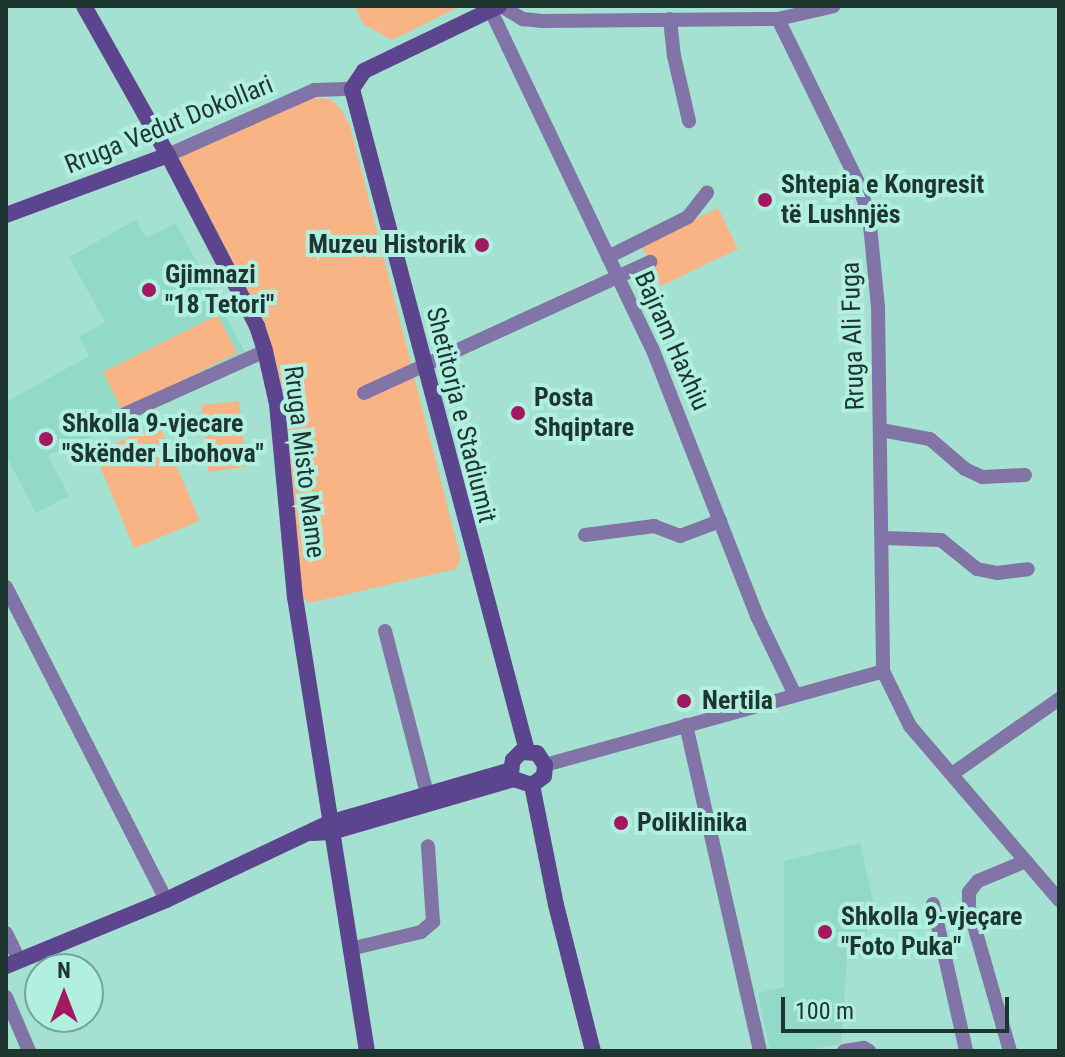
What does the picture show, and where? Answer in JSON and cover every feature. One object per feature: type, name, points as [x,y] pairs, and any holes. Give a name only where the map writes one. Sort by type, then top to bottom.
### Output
[{"type":"main road","name":"Rruga Misto Mame","points":[[84,6],[168,155],[257,326],[265,351],[277,404],[295,597],[367,1051]]},
{"type":"main road","points":[[352,89],[364,71],[497,8]]},
{"type":"main road","name":"Shetitorja e Stadiumit","points":[[352,89],[423,368],[527,751]]},
{"type":"main road","name":"Rruga Vedut Dokollari","points":[[6,215],[168,155]]},
{"type":"main road","points":[[512,775],[513,760],[527,751],[541,756],[545,765],[544,776],[532,785]]},
{"type":"main road","points":[[330,827],[512,775]]},
{"type":"main road","points":[[12,963],[166,900],[312,833],[427,793],[512,775],[532,785]]},
{"type":"main road","points":[[532,785],[556,905],[593,1051]]},
{"type":"street","points":[[497,8],[533,20],[632,13],[670,19],[770,14],[834,6]]},
{"type":"street","name":"Bajram Haxhiu","points":[[497,8],[617,278],[652,348],[757,616],[795,695]]},
{"type":"street","name":"Rruga Ali Fuga","points":[[770,14],[858,182],[869,215],[878,307],[883,671]]},
{"type":"street","points":[[670,19],[674,56],[689,121]]},
{"type":"street","name":"Rruga Vedut Dokollari","points":[[168,155],[315,90],[352,89]]},
{"type":"street","points":[[608,257],[688,217],[707,193]]},
{"type":"street","points":[[364,393],[650,262]]},
{"type":"street","points":[[125,414],[265,351]]},
{"type":"street","points":[[881,430],[930,439],[965,469],[982,477],[1025,475]]},
{"type":"street","points":[[585,535],[654,526],[680,536],[720,521]]},
{"type":"street","points":[[883,538],[941,540],[977,569],[997,573],[1028,569]]},
{"type":"street","points":[[6,587],[166,900]]},
{"type":"street","points":[[385,631],[427,793]]},
{"type":"street","points":[[545,765],[883,671],[910,726],[1059,900]]},
{"type":"street","points":[[952,774],[1059,699]]},
{"type":"street","points":[[686,725],[760,1051]]},
{"type":"street","points":[[350,949],[421,932],[433,922],[428,846]]},
{"type":"street","points":[[1010,1051],[969,908],[969,892],[978,881],[1026,861]]},
{"type":"street","points":[[933,904],[966,1051]]},
{"type":"street","points":[[6,933],[12,963]]},
{"type":"street","points":[[6,997],[29,1051]]},
{"type":"street","points":[[844,1051],[864,1048],[869,1051]]},
{"type":"shaded area","points":[[355,6],[459,7],[392,40],[363,24]]},
{"type":"shaded area","points":[[304,97],[330,99],[341,109],[350,126],[461,559],[456,569],[309,603],[302,597],[286,403],[273,350],[264,321],[180,161],[180,156]]},
{"type":"shaded area","points":[[718,208],[738,249],[661,286],[641,245]]},
{"type":"shaded area","name":"Gjimnazi \"18 Tetori\"","points":[[136,220],[146,238],[176,223],[246,354],[120,413],[124,423],[48,455],[69,496],[36,513],[6,456],[6,402],[89,356],[79,337],[105,322],[69,257]]},
{"type":"shaded area","points":[[218,315],[237,353],[122,411],[103,372]]},
{"type":"shaded area","points":[[239,401],[246,467],[208,472],[201,405]]},
{"type":"shaded area","points":[[159,425],[200,521],[134,548],[94,452]]},
{"type":"shaded area","name":"Shkolla 9-vjeçare \"Foto Puka\"","points":[[860,843],[874,905],[860,959],[847,960],[841,1044],[800,1051],[770,1051],[758,993],[784,987],[784,861]]},
{"type":"place","name":"Shtepia e Kongresit të Lushnjës","points":[[765,200]]},
{"type":"place","name":"Muzeu Historik","points":[[482,245]]},
{"type":"place","name":"Gjimnazi \"18 Tetori\"","points":[[149,290]]},
{"type":"place","name":"Posta Shqiptare","points":[[518,413]]},
{"type":"place","name":"Shkolla 9-vjecare \"Skënder Libohova\"","points":[[46,439]]},
{"type":"place","name":"Nertila","points":[[684,701]]},
{"type":"place","name":"Poliklinika","points":[[621,823]]},
{"type":"place","name":"Shkolla 9-vjeçare \"Foto Puka\"","points":[[825,932]]}]
